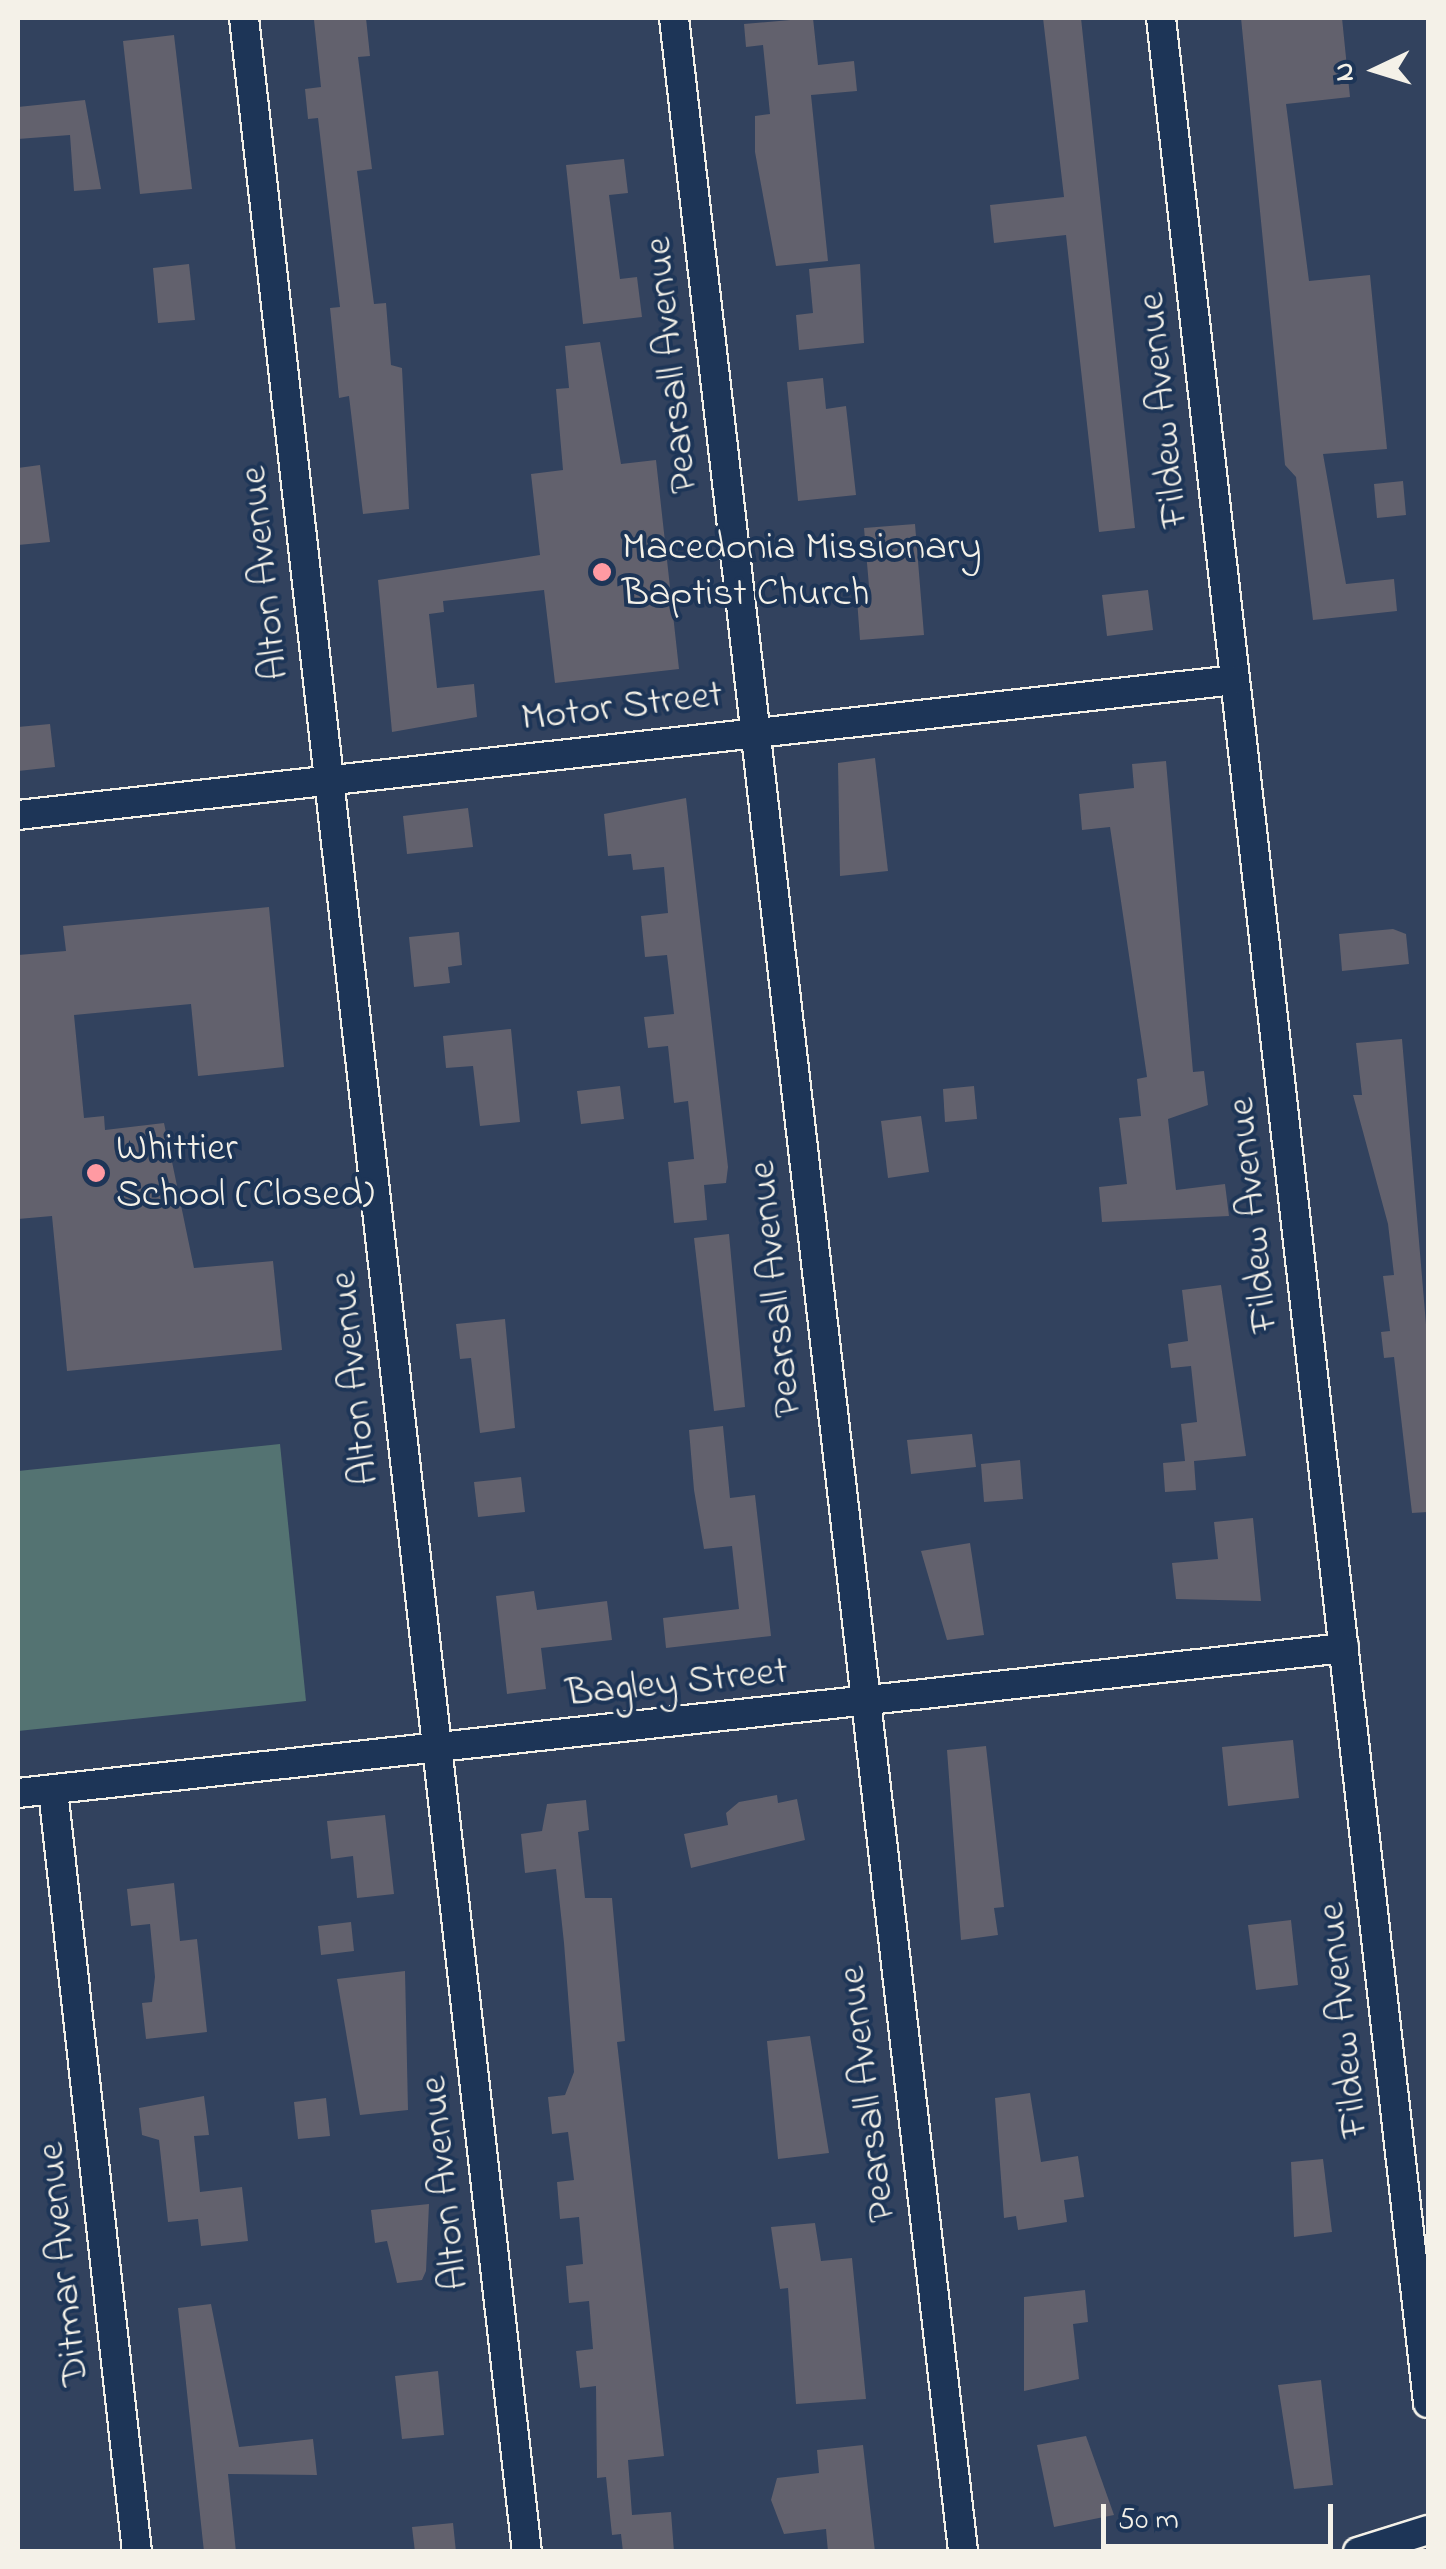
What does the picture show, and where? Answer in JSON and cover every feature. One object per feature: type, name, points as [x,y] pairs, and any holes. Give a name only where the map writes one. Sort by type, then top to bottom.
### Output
[{"type":"street","name":"Alton Avenue","points":[[244,18],[527,2552]]},
{"type":"street","name":"Pearsall Avenue","points":[[674,18],[963,2552]]},
{"type":"street","name":"Fildew Avenue","points":[[1161,18],[1428,2403]]},
{"type":"street","name":"Motor Street","points":[[18,815],[1235,680]]},
{"type":"street","name":"Bagley Street","points":[[18,1793],[1344,1648]]},
{"type":"street","name":"Ditmar Avenue","points":[[53,1790],[137,2552]]},
{"type":"street","points":[[1358,2552],[1428,2530]]},
{"type":"green space","points":[[280,1444],[306,1701],[18,1731],[18,1471]]},
{"type":"building","points":[[366,18],[370,56],[358,57],[372,169],[357,171],[374,304],[386,303],[391,365],[402,368],[409,509],[363,514],[349,396],[339,398],[330,308],[340,307],[318,118],[308,119],[305,89],[321,87],[314,20]]},
{"type":"building","points":[[813,18],[818,65],[854,61],[857,91],[811,95],[828,261],[776,266],[755,152],[755,116],[770,114],[763,45],[746,47],[744,24]]},
{"type":"building","points":[[1043,18],[1081,18],[1135,528],[1099,532],[1066,235],[994,243],[990,205],[1064,197]]},
{"type":"building","points":[[1241,18],[1342,18],[1350,97],[1286,104],[1309,281],[1370,275],[1387,449],[1323,454],[1346,584],[1394,579],[1397,611],[1313,620],[1296,477],[1285,465]]},
{"type":"building","points":[[174,35],[192,189],[140,194],[123,41]]},
{"type":"building","points":[[85,100],[101,189],[74,191],[70,135],[18,139],[18,107]]},
{"type":"building","points":[[624,159],[628,193],[609,195],[620,279],[637,277],[642,317],[583,324],[566,165]]},
{"type":"building","points":[[189,264],[195,320],[158,323],[153,268]]},
{"type":"building","points":[[860,264],[864,343],[799,350],[796,315],[813,313],[809,269]]},
{"type":"building","points":[[600,342],[621,464],[656,460],[679,669],[555,683],[544,590],[443,601],[444,612],[429,614],[437,688],[474,684],[477,717],[392,732],[378,580],[540,555],[531,474],[563,470],[556,389],[569,388],[565,346]]},
{"type":"building","points":[[823,378],[826,409],[846,406],[856,495],[798,501],[787,382]]},
{"type":"building","points":[[40,465],[50,542],[18,545],[18,468]]},
{"type":"building","points":[[1403,481],[1406,515],[1377,518],[1374,484]]},
{"type":"building","points":[[915,524],[924,635],[860,640],[857,599],[870,598],[864,528]]},
{"type":"building","points":[[1148,590],[1153,630],[1107,636],[1102,595]]},
{"type":"building","points":[[50,724],[55,767],[18,771],[18,727]]},
{"type":"building","points":[[875,758],[888,871],[840,876],[838,763]]},
{"type":"building","points":[[1166,761],[1193,1072],[1204,1071],[1208,1105],[1168,1119],[1176,1190],[1225,1184],[1229,1216],[1102,1222],[1099,1187],[1127,1184],[1119,1118],[1141,1116],[1137,1079],[1147,1077],[1110,827],[1082,830],[1079,794],[1134,788],[1132,764]]},
{"type":"building","points":[[686,798],[728,1167],[726,1183],[704,1185],[707,1220],[674,1223],[668,1162],[694,1159],[688,1101],[674,1103],[668,1046],[648,1048],[644,1017],[674,1014],[667,955],[645,957],[641,916],[668,913],[664,867],[633,870],[631,854],[608,856],[604,814]]},
{"type":"building","points":[[468,808],[473,847],[407,854],[403,816]]},
{"type":"building","name":"Whittier School (Closed)","points":[[269,907],[284,1067],[198,1076],[191,1004],[74,1015],[84,1118],[104,1116],[105,1130],[164,1123],[194,1268],[273,1261],[282,1350],[67,1371],[52,1216],[18,1219],[18,955],[66,951],[63,926]]},
{"type":"building","points":[[1393,929],[1406,934],[1409,964],[1342,971],[1339,934]]},
{"type":"building","points":[[459,932],[462,965],[448,967],[450,983],[414,987],[409,937]]},
{"type":"building","points":[[511,1029],[520,1122],[480,1126],[473,1066],[446,1068],[443,1036]]},
{"type":"building","points":[[1402,1039],[1428,1348],[1428,1512],[1412,1513],[1394,1357],[1384,1358],[1381,1332],[1390,1331],[1383,1276],[1394,1275],[1388,1224],[1353,1095],[1362,1095],[1356,1043]]},
{"type":"building","points":[[620,1086],[624,1119],[581,1124],[577,1091]]},
{"type":"building","points":[[974,1086],[977,1119],[945,1122],[943,1089]]},
{"type":"building","points":[[921,1116],[929,1172],[888,1178],[881,1121]]},
{"type":"building","points":[[729,1234],[745,1407],[714,1411],[694,1238]]},
{"type":"building","points":[[1221,1285],[1246,1456],[1194,1461],[1196,1490],[1165,1492],[1163,1463],[1185,1461],[1181,1424],[1197,1422],[1191,1366],[1171,1368],[1168,1344],[1188,1341],[1182,1290]]},
{"type":"building","points":[[505,1319],[515,1428],[480,1433],[471,1358],[460,1359],[456,1324]]},
{"type":"building","points":[[723,1426],[730,1498],[755,1495],[771,1636],[666,1648],[663,1618],[739,1609],[732,1546],[704,1549],[694,1490],[689,1430]]},
{"type":"building","points":[[972,1434],[976,1467],[911,1474],[907,1440]]},
{"type":"building","points":[[1020,1460],[1023,1499],[984,1502],[981,1464]]},
{"type":"building","points":[[521,1477],[525,1512],[478,1517],[474,1482]]},
{"type":"building","points":[[1253,1518],[1261,1601],[1176,1599],[1172,1563],[1218,1559],[1214,1522]]},
{"type":"building","points":[[970,1543],[984,1635],[947,1640],[921,1551]]},
{"type":"building","points":[[534,1591],[537,1610],[607,1601],[612,1640],[541,1648],[546,1689],[507,1694],[496,1596]]},
{"type":"building","points":[[1293,1740],[1299,1798],[1228,1806],[1222,1747]]},
{"type":"building","points":[[986,1746],[1004,1907],[994,1908],[998,1935],[961,1940],[947,1750]]},
{"type":"building","points":[[777,1795],[778,1803],[797,1799],[805,1840],[691,1868],[684,1834],[728,1825],[726,1813],[739,1802]]},
{"type":"building","points":[[586,1800],[589,1830],[578,1832],[585,1898],[612,1898],[625,2041],[617,2042],[664,2456],[628,2460],[632,2515],[671,2512],[674,2552],[623,2552],[621,2534],[612,2535],[606,2477],[597,2478],[596,2386],[580,2388],[576,2351],[593,2349],[589,2301],[569,2303],[566,2266],[583,2264],[579,2217],[560,2219],[557,2182],[574,2180],[568,2132],[552,2134],[548,2097],[565,2095],[574,2072],[564,1943],[556,1869],[525,1873],[521,1834],[542,1831],[547,1804]]},
{"type":"building","points":[[385,1815],[394,1894],[357,1898],[353,1856],[331,1859],[327,1821]]},
{"type":"building","points":[[174,1883],[180,1941],[197,1939],[207,2032],[146,2039],[142,2003],[152,2002],[155,1977],[150,1924],[131,1926],[127,1889]]},
{"type":"building","points":[[1291,1920],[1298,1985],[1256,1990],[1248,1925]]},
{"type":"building","points":[[351,1922],[354,1951],[321,1955],[318,1926]]},
{"type":"building","points":[[405,1971],[408,2110],[360,2115],[337,1979]]},
{"type":"building","points":[[810,2036],[829,2153],[778,2159],[767,2041]]},
{"type":"building","points":[[1030,2093],[1041,2162],[1078,2156],[1084,2197],[1064,2200],[1067,2222],[1018,2230],[1016,2216],[1004,2218],[995,2098]]},
{"type":"building","points":[[204,2096],[209,2135],[194,2136],[200,2192],[242,2187],[248,2241],[201,2246],[198,2219],[168,2222],[159,2140],[142,2135],[139,2108]]},
{"type":"building","points":[[326,2098],[330,2136],[298,2139],[294,2102]]},
{"type":"building","points":[[1323,2159],[1332,2232],[1294,2237],[1291,2162]]},
{"type":"building","points":[[429,2204],[426,2271],[422,2280],[397,2283],[387,2241],[375,2243],[371,2210]]},
{"type":"building","points":[[815,2223],[821,2261],[852,2258],[866,2399],[796,2404],[788,2288],[780,2289],[771,2227]]},
{"type":"building","points":[[1085,2290],[1088,2322],[1073,2324],[1079,2379],[1024,2391],[1024,2297]]},
{"type":"building","points":[[211,2304],[239,2447],[313,2439],[317,2475],[228,2474],[236,2552],[204,2552],[178,2308]]},
{"type":"building","points":[[438,2371],[444,2435],[402,2439],[395,2376]]},
{"type":"building","points":[[1321,2380],[1333,2485],[1294,2489],[1278,2385]]},
{"type":"building","points":[[1086,2436],[1114,2515],[1054,2527],[1037,2445]]},
{"type":"building","points":[[863,2445],[875,2552],[828,2552],[826,2529],[784,2534],[771,2500],[777,2478],[819,2473],[817,2450]]},
{"type":"building","points":[[453,2523],[456,2552],[415,2552],[412,2527]]},
{"type":"place","name":"Macedonia Missionary Baptist Church","points":[[602,572]]},
{"type":"place","name":"Whittier School (Closed)","points":[[96,1173]]}]
